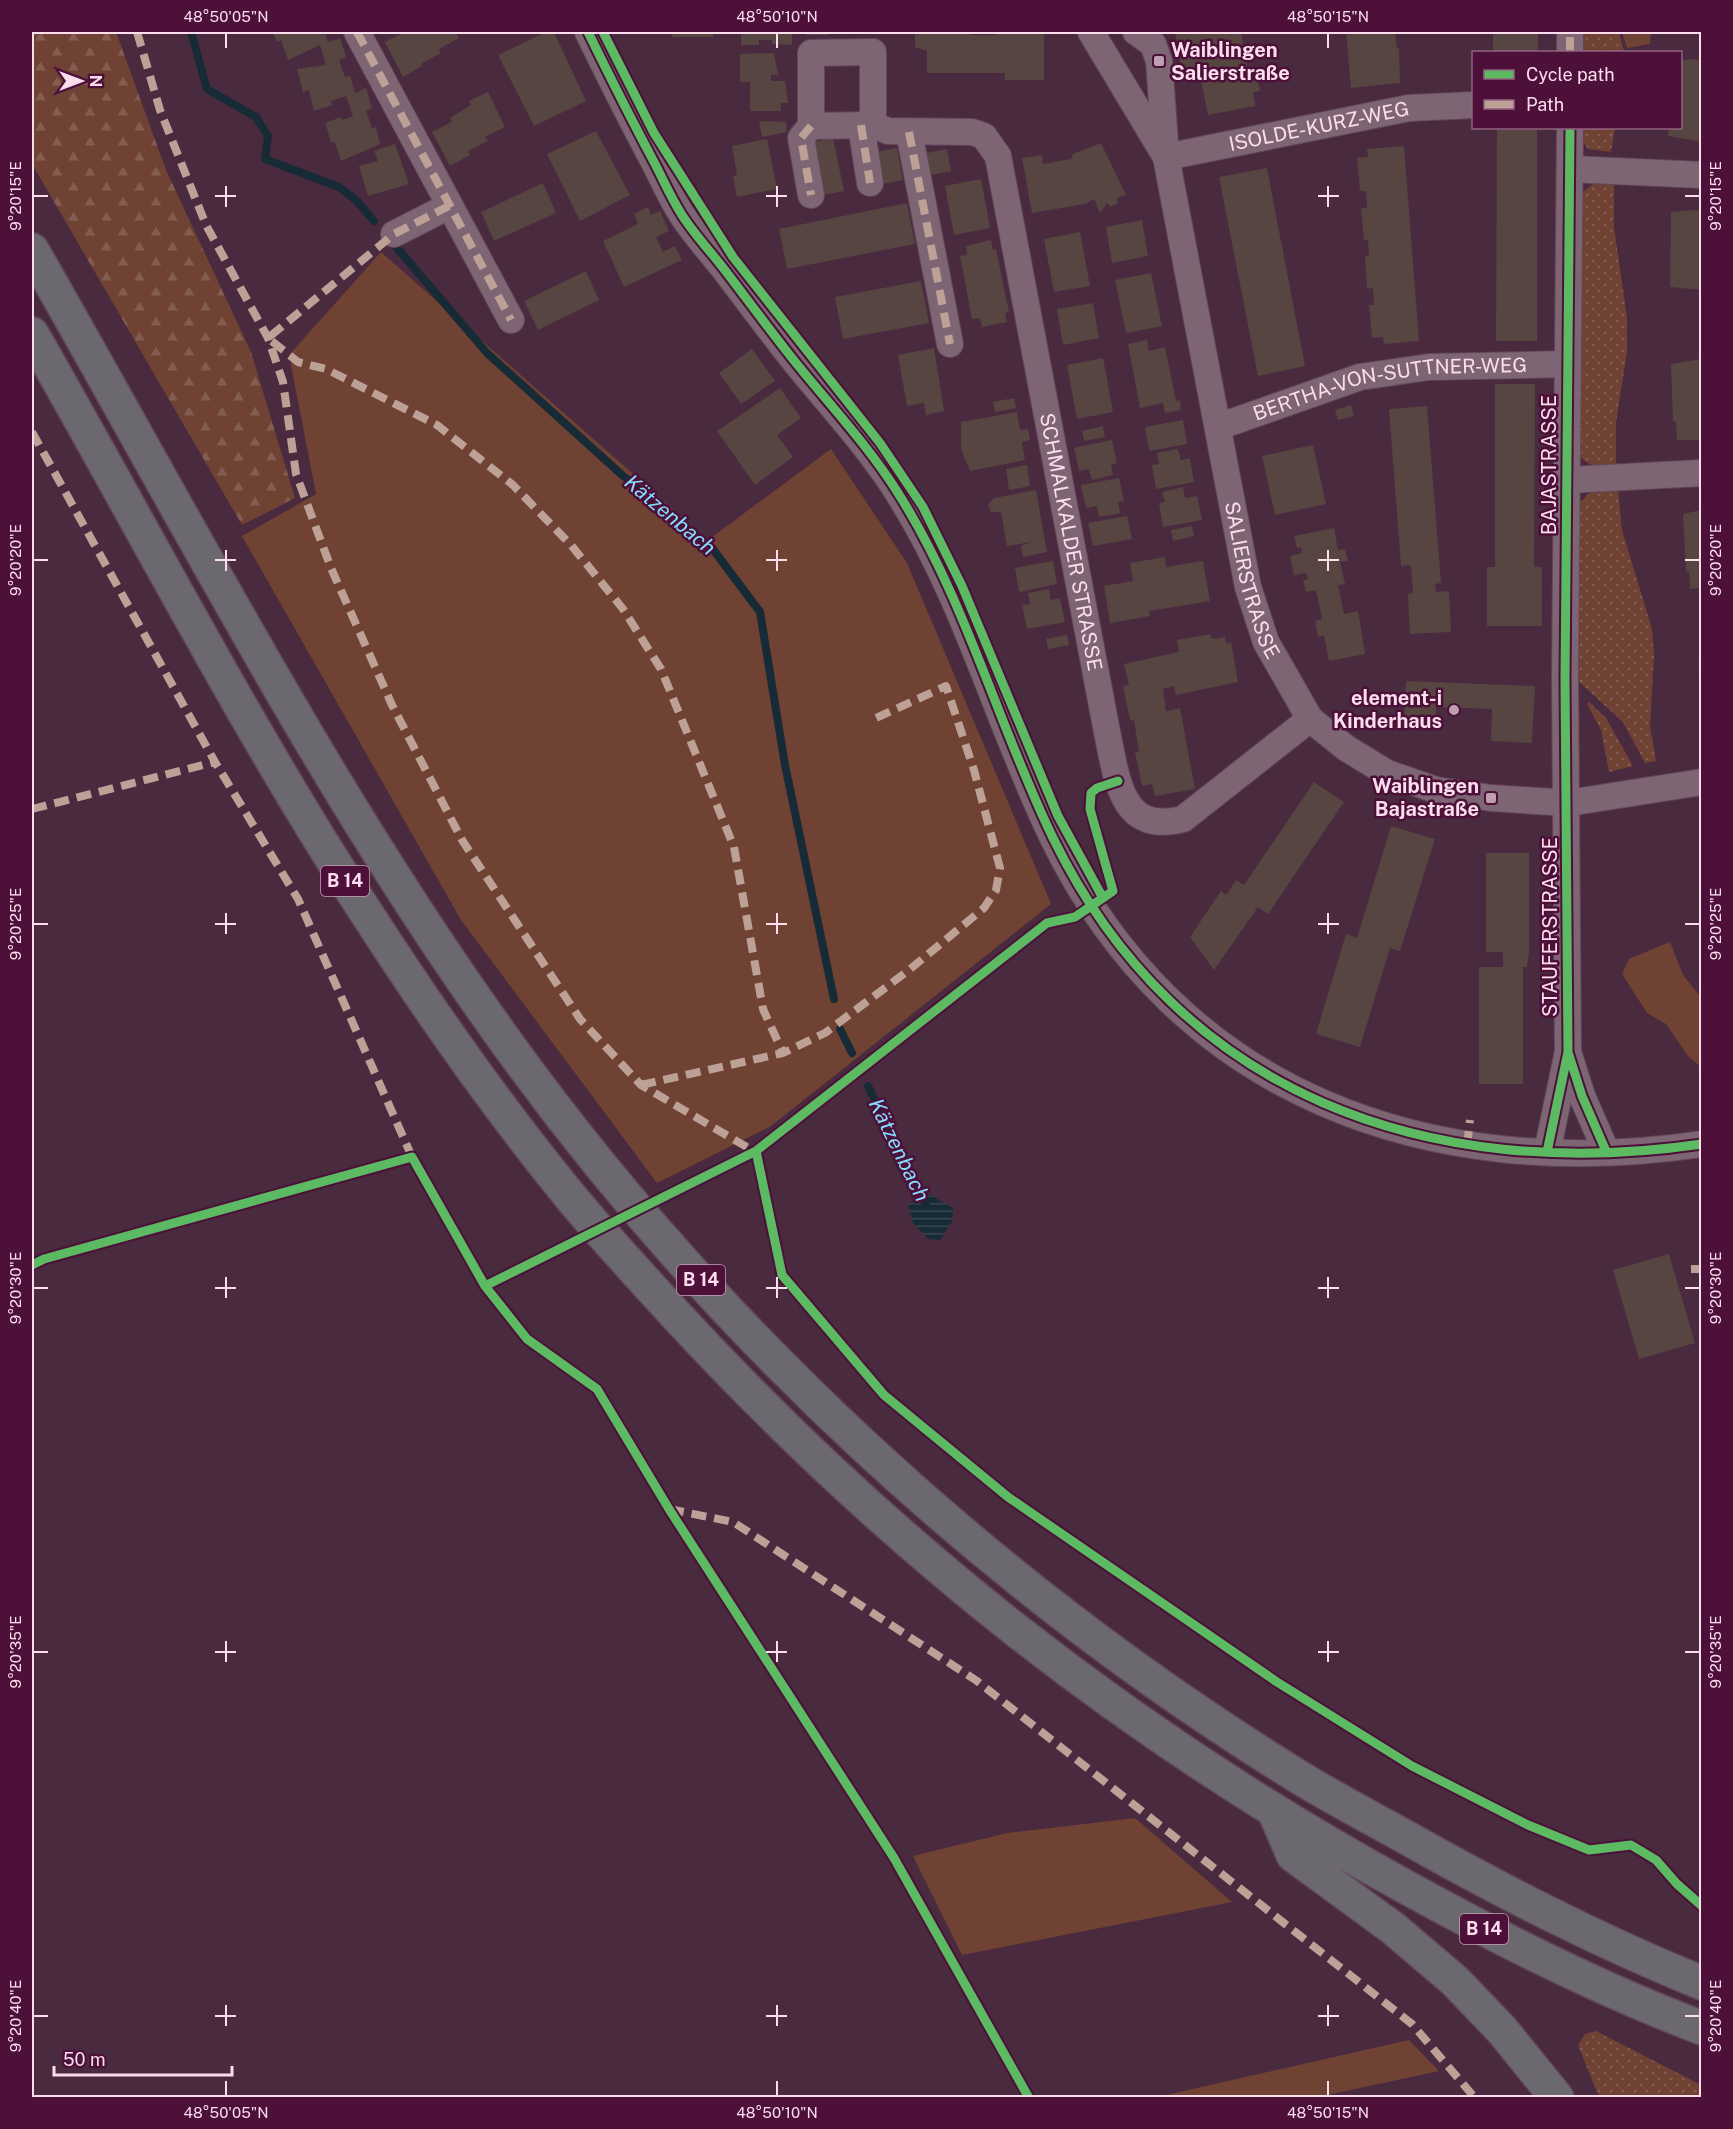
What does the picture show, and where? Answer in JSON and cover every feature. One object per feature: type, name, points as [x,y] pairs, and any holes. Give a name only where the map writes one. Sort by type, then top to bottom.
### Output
[{"type":"highway","name":"B 14","points":[[32,250],[271,673],[340,791],[414,908],[510,1047],[601,1166],[684,1262],[769,1352],[933,1508],[1052,1605],[1181,1700],[1296,1775],[1479,1878],[1645,1960],[1701,1983]]},
{"type":"highway","name":"B 14","points":[[32,334],[230,690],[300,810],[371,921],[472,1067],[569,1196],[732,1376],[825,1468],[915,1549],[1029,1642],[1137,1722],[1275,1813],[1462,1918],[1632,2002],[1701,2028]]},
{"type":"highway","points":[[1275,1813],[1293,1855],[1394,1929],[1455,1982],[1502,2030],[1557,2097]]},
{"type":"street","points":[[357,32],[511,320]]},
{"type":"street","points":[[588,32],[682,214],[792,357],[864,443],[915,522],[944,577],[1018,761],[1053,839],[1090,907],[1123,952],[1177,1010],[1214,1039],[1282,1084],[1368,1121],[1423,1137],[1481,1149],[1547,1152],[1663,1150],[1701,1144]]},
{"type":"street","name":"SALIERSTRASSE","points":[[1091,32],[1166,157]]},
{"type":"street","name":"SALIERSTRASSE","points":[[1136,32],[1153,44],[1157,53],[1166,157],[1248,587],[1266,642],[1310,718],[1346,748],[1387,773],[1436,790],[1491,798],[1568,803]]},
{"type":"street","points":[[1570,32],[1570,51]]},
{"type":"street","points":[[811,195],[801,138],[811,126],[811,53],[873,52],[867,125],[870,183]]},
{"type":"street","name":"ISOLDE-KURZ-WEG","points":[[1166,157],[1409,108],[1472,105]]},
{"type":"street","name":"SCHMALKALDER STRASSE","points":[[811,126],[867,125],[888,131],[972,132],[984,136],[998,156],[1107,732],[1124,798],[1144,819],[1163,824],[1183,819],[1310,718]]},
{"type":"street","name":"BAJASTRASSE","points":[[1568,803],[1565,679],[1570,129]]},
{"type":"street","points":[[909,132],[950,344]]},
{"type":"street","points":[[1569,169],[1701,175]]},
{"type":"street","points":[[394,234],[449,206]]},
{"type":"street","name":"BERTHA-VON-SUTTNER-WEG","points":[[1218,427],[1239,422],[1360,377],[1429,367],[1567,364]]},
{"type":"street","points":[[1568,480],[1701,473]]},
{"type":"street","points":[[1568,803],[1701,782]]},
{"type":"street","name":"STAUFERSTRASSE","points":[[1547,1152],[1568,1052],[1568,803]]},
{"type":"street","name":"STAUFERSTRASSE","points":[[1568,1052],[1582,1096],[1606,1151]]},
{"type":"green space","points":[[32,32],[116,32],[166,170],[251,352],[295,498],[242,525],[32,164]]},
{"type":"green space","points":[[1581,32],[1619,32],[1624,51],[1581,51]]},
{"type":"green space","points":[[1622,32],[1651,32],[1650,44],[1627,48]]},
{"type":"green space","points":[[1581,129],[1615,129],[1611,152],[1588,149],[1581,138]]},
{"type":"green space","points":[[1614,181],[1614,227],[1627,318],[1627,352],[1616,422],[1616,465],[1599,465],[1589,464],[1578,452],[1581,194],[1595,182]]},
{"type":"green space","points":[[381,252],[708,540],[831,449],[907,563],[1051,904],[771,1126],[657,1183],[461,920],[242,536],[316,494],[289,355]]},
{"type":"green space","points":[[1618,490],[1622,530],[1652,629],[1654,655],[1650,726],[1656,761],[1645,763],[1623,722],[1576,679],[1579,504],[1590,492]]},
{"type":"green space","points":[[1589,702],[1606,718],[1633,766],[1609,772],[1601,730],[1587,704]]},
{"type":"green space","points":[[1670,942],[1683,975],[1701,997],[1701,1067],[1688,1056],[1666,1024],[1647,1013],[1622,974],[1629,959]]},
{"type":"green space","points":[[1135,1818],[1232,1902],[962,1955],[913,1856],[1007,1833]]},
{"type":"green space","points":[[1596,2031],[1701,2085],[1701,2097],[1599,2097],[1578,2045],[1585,2034]]},
{"type":"green space","points":[[1409,2040],[1439,2071],[1318,2097],[1157,2097]]},
{"type":"water","points":[[927,1193],[953,1208],[953,1220],[940,1240],[928,1239],[913,1223],[908,1204]]},
{"type":"building","points":[[273,32],[325,32],[328,42],[340,38],[346,57],[339,60],[345,77],[350,76],[355,93],[366,88],[372,108],[366,111],[372,128],[376,127],[380,144],[341,161],[335,142],[331,142],[325,123],[341,117],[343,120],[353,116],[346,96],[331,101],[332,105],[314,111],[309,90],[303,92],[297,69],[326,65],[320,45],[288,60],[281,40],[277,42]]},
{"type":"building","points":[[405,32],[455,32],[459,38],[439,49],[441,53],[403,77],[385,42]]},
{"type":"building","points":[[546,32],[554,32],[586,101],[534,126],[498,55]]},
{"type":"building","points":[[673,32],[713,32],[713,37],[672,37]]},
{"type":"building","points":[[741,32],[792,32],[792,45],[772,44],[772,40],[759,40],[759,45],[741,45]]},
{"type":"building","points":[[807,32],[828,32],[828,35],[807,35]]},
{"type":"building","points":[[915,32],[970,32],[970,35],[995,35],[995,32],[1044,32],[1044,80],[1005,80],[1005,73],[927,73],[927,51],[915,47]]},
{"type":"building","points":[[1175,32],[1241,32],[1249,77],[1257,76],[1260,91],[1253,92],[1255,106],[1208,115],[1200,75],[1183,78]]},
{"type":"building","points":[[1346,32],[1395,32],[1397,49],[1399,48],[1400,83],[1351,88]]},
{"type":"building","points":[[1493,32],[1538,32],[1538,51],[1493,51]]},
{"type":"building","points":[[774,53],[778,75],[771,75],[771,81],[785,81],[788,103],[781,103],[781,111],[750,111],[750,82],[740,82],[740,54]]},
{"type":"building","points":[[1701,60],[1701,139],[1697,141],[1668,136],[1669,129],[1682,129],[1682,61]]},
{"type":"building","points":[[488,92],[505,127],[485,137],[488,141],[468,151],[470,155],[450,166],[432,132],[452,122],[450,118],[471,105],[469,101]]},
{"type":"building","points":[[759,121],[786,122],[787,132],[762,137]]},
{"type":"building","points":[[1497,130],[1537,130],[1537,341],[1496,341]]},
{"type":"building","points":[[596,131],[630,195],[580,221],[547,154]]},
{"type":"building","points":[[833,138],[844,191],[823,195],[813,142]]},
{"type":"building","points":[[767,139],[777,189],[737,197],[733,176],[737,175],[732,146]]},
{"type":"building","points":[[1101,143],[1126,195],[1117,198],[1118,203],[1110,207],[1107,203],[1100,213],[1094,199],[1085,204],[1032,213],[1022,158],[1042,155],[1043,164],[1071,159],[1073,154]]},
{"type":"building","points":[[395,144],[409,184],[368,196],[359,166],[378,161],[374,151]]},
{"type":"building","points":[[1404,146],[1419,341],[1384,344],[1383,337],[1372,338],[1369,305],[1374,305],[1373,288],[1367,289],[1365,256],[1369,256],[1368,240],[1364,240],[1361,208],[1367,208],[1366,191],[1360,191],[1357,158],[1368,157],[1367,149]]},
{"type":"building","points":[[897,148],[903,180],[883,184],[876,152]]},
{"type":"building","points":[[947,149],[951,171],[931,175],[927,153]]},
{"type":"building","points":[[1267,168],[1305,366],[1258,376],[1219,177]]},
{"type":"building","points":[[981,179],[990,228],[954,235],[945,186]]},
{"type":"building","points":[[543,183],[556,213],[494,241],[481,212]]},
{"type":"building","points":[[907,203],[915,244],[787,269],[779,229]]},
{"type":"building","points":[[648,207],[651,215],[660,211],[669,231],[656,237],[663,252],[675,246],[682,260],[624,287],[603,241],[638,224],[634,214]]},
{"type":"building","points":[[1701,210],[1701,290],[1670,287],[1671,212]]},
{"type":"building","points":[[1142,220],[1148,256],[1112,263],[1106,227]]},
{"type":"building","points":[[1080,232],[1090,286],[1054,292],[1044,239]]},
{"type":"building","points":[[991,240],[993,250],[996,249],[1009,312],[1005,313],[1007,322],[982,327],[980,318],[972,319],[960,256],[967,255],[966,246]]},
{"type":"building","points":[[586,271],[599,300],[538,330],[524,301]]},
{"type":"building","points":[[1151,273],[1162,326],[1126,333],[1115,280]]},
{"type":"building","points":[[921,281],[929,323],[843,339],[835,297]]},
{"type":"building","points":[[1093,303],[1099,338],[1063,345],[1057,309]]},
{"type":"building","points":[[1147,340],[1149,351],[1165,347],[1176,401],[1180,400],[1181,410],[1165,413],[1163,403],[1140,408],[1128,344]]},
{"type":"building","points":[[934,348],[944,411],[926,415],[924,403],[907,406],[898,355]]},
{"type":"building","points":[[752,349],[775,381],[741,404],[719,373]]},
{"type":"building","points":[[1103,358],[1113,412],[1077,419],[1067,365]]},
{"type":"building","points":[[1700,359],[1701,440],[1677,440],[1676,422],[1673,421],[1671,364]]},
{"type":"building","points":[[1495,384],[1535,384],[1534,567],[1542,567],[1542,626],[1487,626],[1487,567],[1495,567]]},
{"type":"building","points":[[780,388],[801,418],[777,435],[793,457],[755,485],[717,431]]},
{"type":"building","points":[[1014,398],[1016,408],[995,412],[993,402]]},
{"type":"building","points":[[1351,405],[1354,416],[1338,420],[1335,410]]},
{"type":"building","points":[[1427,406],[1441,583],[1435,584],[1436,592],[1449,591],[1451,632],[1410,634],[1408,594],[1413,593],[1411,565],[1401,566],[1389,409]]},
{"type":"building","points":[[1017,412],[1020,430],[1028,429],[1030,440],[1022,442],[1025,460],[970,471],[961,449],[961,422]]},
{"type":"building","points":[[1183,420],[1187,444],[1149,451],[1145,427]]},
{"type":"building","points":[[1103,426],[1105,437],[1084,441],[1082,431]]},
{"type":"building","points":[[1112,440],[1117,463],[1111,465],[1113,475],[1092,480],[1089,469],[1079,471],[1074,448]]},
{"type":"building","points":[[1313,445],[1326,504],[1275,515],[1262,456]]},
{"type":"building","points":[[1178,449],[1181,460],[1190,458],[1194,482],[1156,489],[1152,465],[1159,464],[1157,453]]},
{"type":"building","points":[[1027,465],[1030,486],[1009,490],[1006,469]]},
{"type":"building","points":[[1119,478],[1124,501],[1118,502],[1120,513],[1099,517],[1097,506],[1086,508],[1081,485]]},
{"type":"building","points":[[1183,487],[1185,498],[1197,496],[1202,520],[1163,527],[1159,503],[1165,502],[1162,492]]},
{"type":"building","points":[[1036,490],[1047,552],[1023,557],[1021,546],[1032,542],[1007,546],[1001,512],[991,512],[988,505],[994,498]]},
{"type":"building","points":[[1701,510],[1701,588],[1690,589],[1689,572],[1686,571],[1683,514]]},
{"type":"building","points":[[1127,516],[1132,539],[1093,546],[1088,523]]},
{"type":"building","points":[[1192,526],[1194,536],[1173,541],[1171,530]]},
{"type":"building","points":[[1334,528],[1338,550],[1345,549],[1348,561],[1340,562],[1345,584],[1338,585],[1344,614],[1358,611],[1365,654],[1329,661],[1324,635],[1318,637],[1315,621],[1322,619],[1316,590],[1306,592],[1303,580],[1308,579],[1306,573],[1294,575],[1290,556],[1302,553],[1301,547],[1297,548],[1294,536]]},
{"type":"building","points":[[1165,557],[1166,567],[1203,561],[1210,601],[1149,611],[1150,616],[1110,623],[1104,586],[1133,581],[1130,563]]},
{"type":"building","points":[[1053,561],[1057,584],[1019,592],[1015,568]]},
{"type":"building","points":[[1049,589],[1051,600],[1060,598],[1065,622],[1027,629],[1022,605],[1030,604],[1028,593]]},
{"type":"building","points":[[1210,634],[1212,639],[1225,637],[1226,644],[1231,642],[1238,682],[1176,695],[1174,686],[1163,689],[1166,711],[1180,708],[1195,789],[1155,796],[1152,784],[1142,786],[1135,752],[1139,752],[1134,720],[1130,720],[1123,686],[1129,685],[1124,664],[1179,652],[1177,640]]},
{"type":"building","points":[[1067,635],[1069,645],[1048,649],[1046,639]]},
{"type":"building","points":[[1701,658],[1701,695],[1700,695],[1698,659]]},
{"type":"building","points":[[1406,681],[1535,686],[1532,743],[1491,741],[1492,709],[1436,707],[1435,728],[1404,726]]},
{"type":"building","points":[[1314,782],[1344,802],[1268,914],[1258,907],[1214,970],[1190,937],[1221,891],[1226,895],[1236,880],[1244,885]]},
{"type":"building","points":[[1391,826],[1435,839],[1400,951],[1390,948],[1360,1047],[1316,1034],[1346,934],[1357,938]]},
{"type":"building","points":[[1486,853],[1529,853],[1529,952],[1527,967],[1523,967],[1523,1084],[1479,1084],[1479,967],[1503,967],[1503,952],[1486,952]]},
{"type":"building","points":[[1669,1254],[1695,1343],[1639,1359],[1613,1270]]},
{"type":"waterway","name":"Kätzenbach","points":[[191,32],[207,89],[256,117],[268,136],[265,159],[339,187],[356,200],[374,221]]},
{"type":"waterway","name":"Kätzenbach","points":[[397,248],[487,353],[622,475],[712,548],[760,612],[785,765],[834,999]]},
{"type":"waterway","name":"Kätzenbach","points":[[840,1029],[852,1053]]},
{"type":"waterway","name":"Kätzenbach","points":[[868,1086],[926,1205]]},
{"type":"marked path","points":[[137,32],[160,110],[206,225],[268,338],[283,382],[296,474],[331,568],[392,705],[462,840],[580,1019],[641,1085],[757,1153]]},
{"type":"marked path","points":[[357,32],[511,320]]},
{"type":"marked path","points":[[1570,32],[1570,51]]},
{"type":"marked path","points":[[861,125],[870,183]]},
{"type":"marked path","points":[[811,126],[801,138],[811,195]]},
{"type":"marked path","points":[[909,132],[950,344]]},
{"type":"marked path","points":[[449,206],[394,234],[268,338],[298,362],[326,369],[437,425],[513,485],[571,545],[623,609],[661,669],[734,847],[763,1009],[783,1053]]},
{"type":"marked path","points":[[32,432],[215,762],[298,899],[412,1157]]},
{"type":"marked path","points":[[641,1085],[783,1053],[825,1033],[909,970],[984,908],[996,890],[1000,868],[974,770],[946,686],[876,718]]},
{"type":"marked path","points":[[32,809],[215,762]]},
{"type":"marked path","points":[[1467,1146],[1470,1120]]},
{"type":"marked path","points":[[1691,1269],[1702,1269]]},
{"type":"marked path","points":[[669,1509],[733,1522],[977,1681],[1412,2024],[1475,2098]]},
{"type":"cycle path","points":[[588,32],[678,209],[792,358],[860,441],[898,493],[943,576],[1053,838],[1106,927],[1169,1000],[1241,1058],[1322,1102],[1410,1133],[1503,1149],[1601,1153],[1702,1144]]},
{"type":"cycle path","points":[[603,32],[654,133],[733,257],[880,443],[923,507],[962,586],[1058,816],[1103,898]]},
{"type":"cycle path","points":[[1547,1152],[1568,1052],[1565,679],[1570,129]]},
{"type":"cycle path","points":[[485,1286],[756,1151],[1047,923],[1075,917],[1113,891],[1090,809],[1091,793],[1097,788],[1118,781]]},
{"type":"cycle path","points":[[1568,1052],[1582,1096],[1606,1151]]},
{"type":"cycle path","points":[[756,1151],[782,1275],[884,1395],[1008,1497],[1277,1682],[1412,1766],[1528,1825],[1589,1850],[1631,1845],[1656,1860],[1677,1884],[1702,1906]]},
{"type":"cycle path","points":[[32,1265],[44,1259],[412,1157],[485,1286],[527,1339],[597,1389],[669,1509],[894,1858],[1029,2098]]},
{"type":"place","name":"Waiblingen Salierstraße","points":[[1159,61]]},
{"type":"place","name":"element-i Kinderhaus","points":[[1454,710]]},
{"type":"place","name":"Waiblingen Bajastraße","points":[[1491,798]]}]
